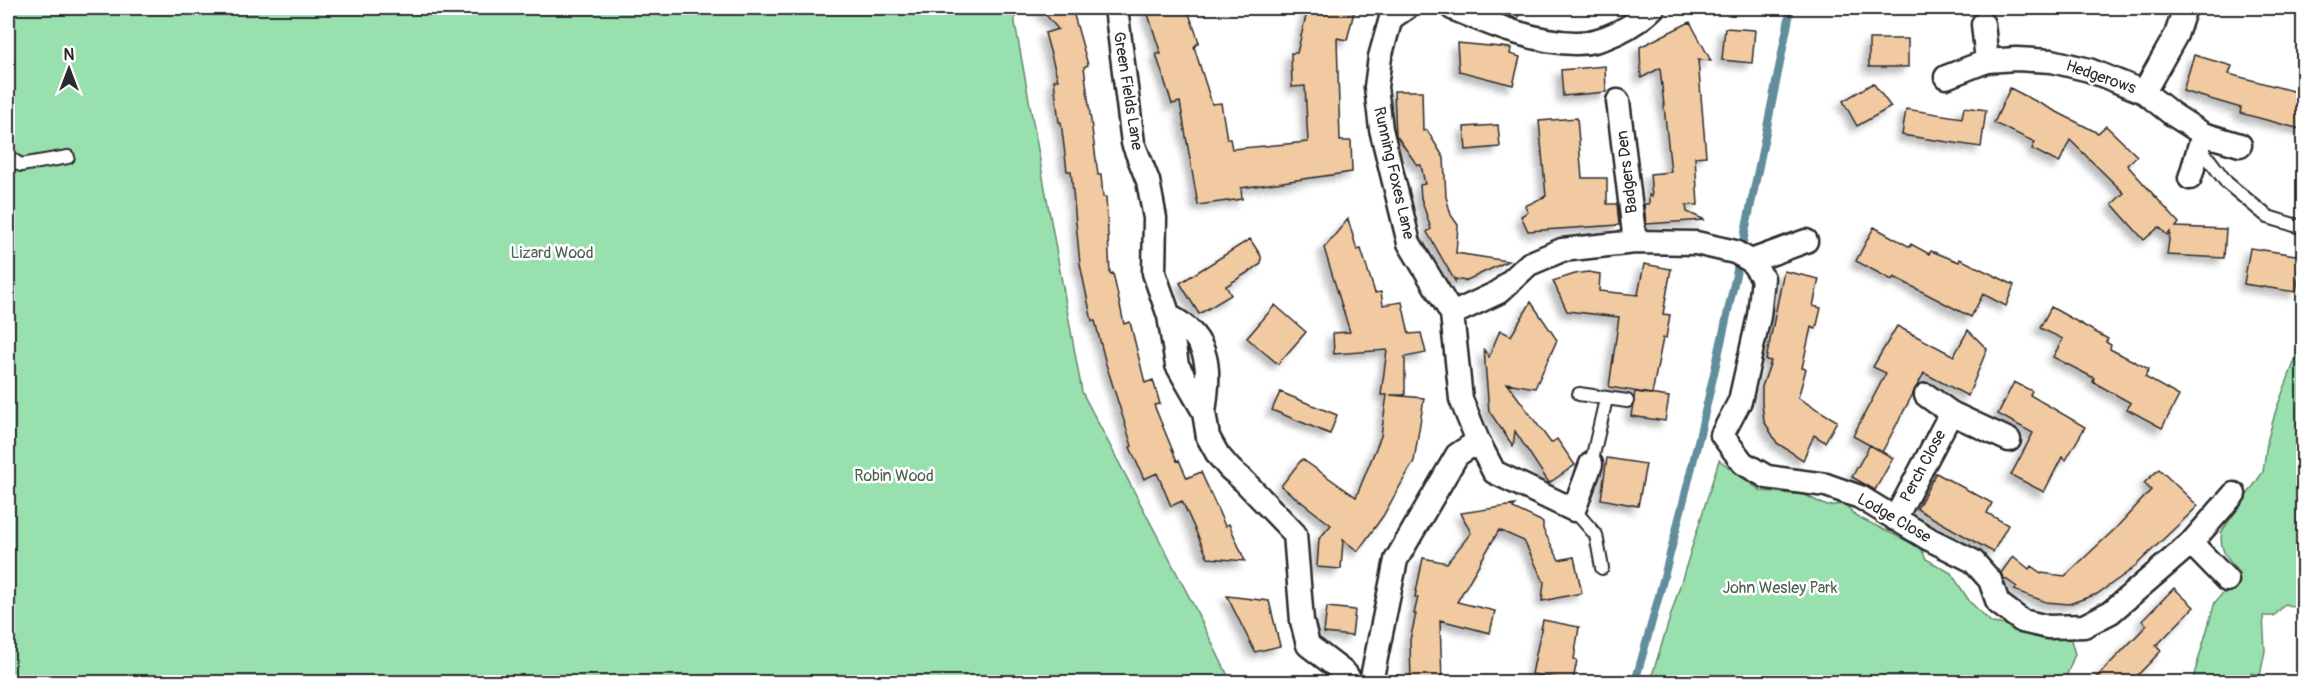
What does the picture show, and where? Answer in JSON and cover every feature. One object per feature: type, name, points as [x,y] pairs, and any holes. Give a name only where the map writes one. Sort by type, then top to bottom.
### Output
[{"type":"street","name":"Green Fields Lane","points":[[1116,8],[1133,144],[1148,181],[1155,218],[1154,273],[1169,316],[1178,364],[1204,412],[1208,437],[1218,455],[1230,470],[1244,481],[1295,534],[1302,621],[1308,645],[1346,674],[1351,682]]},
{"type":"street","name":"Running Foxes Lane","points":[[1406,8],[1391,18],[1380,57],[1376,87],[1381,129],[1409,243],[1452,314],[1461,399],[1478,441],[1494,472],[1574,510]]},
{"type":"street","points":[[1452,8],[1534,38],[1577,44],[1604,38],[1620,31],[1653,8]]},
{"type":"street","name":"Hedgerows","points":[[2144,92],[2176,34],[2185,8]]},
{"type":"street","points":[[1983,24],[1987,62]]},
{"type":"street","name":"Hedgerows","points":[[1946,77],[1987,62],[2016,59],[2052,61],[2089,70],[2144,92],[2201,140],[2240,145]]},
{"type":"street","name":"Badgers Den","points":[[1618,101],[1635,242]]},
{"type":"street","points":[[2190,178],[2201,140]]},
{"type":"street","points":[[1452,314],[1499,292],[1529,264],[1562,250],[1635,242],[1696,243],[1735,252],[1751,261],[1806,241]]},
{"type":"street","name":"Lodge Close","points":[[1751,261],[1763,278],[1759,316],[1740,401],[1722,435],[1743,463],[1767,477],[1826,485],[1860,497],[1929,539],[1974,561],[1990,580],[1998,603],[2022,621],[2048,627],[2084,626],[2111,612],[2191,543],[2234,494]]},
{"type":"street","name":"Perch Close","points":[[1926,395],[1952,413],[2009,440]]},
{"type":"street","name":"Perch Close","points":[[1895,519],[1952,413]]},
{"type":"street","points":[[1371,682],[1396,560],[1457,455],[1478,441]]},
{"type":"street","points":[[1574,510],[1591,464]]},
{"type":"street","points":[[2191,543],[2227,580]]},
{"type":"lane","points":[[2201,140],[2227,183],[2268,218],[2304,228]]},
{"type":"lane","points":[[8,157],[21,165],[68,157]]},
{"type":"lane","points":[[1580,394],[1627,401]]},
{"type":"lane","points":[[1591,464],[1606,399]]},
{"type":"lane","points":[[1574,510],[1596,535],[1602,568]]},
{"type":"green space","points":[[14,8],[1015,8],[1015,23],[1082,392],[1194,606],[1231,682],[8,682],[8,17]]},
{"type":"green space","points":[[2300,347],[2304,348],[2303,610],[2285,604],[2274,616],[2263,616],[2265,651],[2260,676],[2252,673],[2250,682],[2192,682],[2215,602],[2240,574],[2223,549],[2222,531],[2263,472],[2267,442],[2276,410]]},
{"type":"green space","name":"John Wesley Park","points":[[1719,460],[1761,491],[1805,495],[1827,506],[1844,504],[1858,517],[1921,548],[1926,559],[1951,573],[1970,602],[1992,623],[2069,633],[2075,654],[2064,682],[1650,682]]},
{"type":"building","points":[[1040,8],[1072,8],[1088,65],[1084,67],[1098,175],[1101,175],[1103,197],[1106,197],[1110,274],[1113,273],[1124,324],[1130,322],[1145,383],[1153,380],[1160,404],[1154,405],[1177,461],[1179,460],[1187,478],[1201,472],[1225,526],[1229,524],[1245,561],[1208,558],[1182,501],[1171,506],[1157,473],[1144,479],[1130,447],[1132,446],[1095,321],[1092,321],[1080,264],[1071,171],[1067,171],[1054,80],[1058,80],[1045,33],[1058,29]]},
{"type":"building","points":[[1146,8],[1187,8],[1199,42],[1194,47],[1212,104],[1221,103],[1227,139],[1230,139],[1232,149],[1308,142],[1305,86],[1292,87],[1291,53],[1297,53],[1308,8],[1355,8],[1347,40],[1337,38],[1340,141],[1351,141],[1352,172],[1241,188],[1242,199],[1198,205],[1180,102],[1172,104],[1156,54],[1161,54]]},
{"type":"building","points":[[1486,8],[1520,8],[1518,19]]},
{"type":"building","points":[[1690,22],[1711,61],[1698,60],[1706,156],[1695,157],[1698,205],[1686,205],[1687,212],[1705,220],[1646,224],[1644,204],[1649,204],[1649,195],[1652,197],[1650,174],[1671,172],[1660,68],[1641,78],[1640,47]]},
{"type":"building","points":[[1725,28],[1755,30],[1752,63],[1722,60]]},
{"type":"building","points":[[1869,39],[1908,39],[1908,67],[1869,67]]},
{"type":"building","points":[[1457,43],[1511,48],[1510,54],[1520,57],[1513,85],[1459,71]]},
{"type":"building","points":[[2194,55],[2232,66],[2229,74],[2304,94],[2304,130],[2240,113],[2241,108],[2183,91]]},
{"type":"building","points":[[1605,66],[1606,92],[1563,96],[1561,70]]},
{"type":"building","points":[[1873,83],[1891,107],[1857,126],[1843,101]]},
{"type":"building","points":[[2010,88],[2098,133],[2106,126],[2137,156],[2127,165],[2179,223],[2176,227],[2226,229],[2224,258],[2167,255],[2170,232],[2167,235],[2159,227],[2144,240],[2112,204],[2124,193],[2070,140],[2059,163],[2032,149],[2035,142],[1994,123]]},
{"type":"building","points":[[1394,91],[1422,91],[1423,131],[1427,130],[1444,158],[1446,197],[1451,215],[1458,225],[1456,253],[1508,261],[1465,281],[1455,279],[1455,281],[1427,232],[1431,229],[1421,198],[1420,185],[1425,184],[1421,165],[1417,165],[1396,135]]},
{"type":"building","points":[[1964,107],[1986,110],[1981,147],[1902,135],[1906,109],[1962,118]]},
{"type":"building","points":[[1577,118],[1582,178],[1607,178],[1607,204],[1617,204],[1619,225],[1528,231],[1521,216],[1528,212],[1525,206],[1546,196],[1539,121]]},
{"type":"building","points":[[1498,125],[1500,147],[1466,150],[1464,127]]},
{"type":"building","points":[[1348,219],[1357,250],[1361,249],[1375,293],[1381,292],[1383,305],[1402,302],[1409,334],[1421,333],[1426,353],[1405,357],[1405,395],[1390,395],[1424,398],[1414,461],[1383,516],[1358,551],[1343,540],[1341,569],[1317,567],[1319,539],[1331,525],[1281,486],[1302,459],[1356,497],[1381,436],[1387,395],[1381,395],[1387,350],[1334,354],[1333,333],[1350,332],[1324,248]]},
{"type":"building","points":[[1874,227],[1910,247],[1911,244],[1929,254],[1931,251],[1959,262],[1960,259],[2014,285],[2006,306],[1983,294],[1971,317],[1894,277],[1892,280],[1856,261]]},
{"type":"building","points":[[1250,239],[1261,256],[1261,264],[1226,286],[1231,295],[1199,314],[1180,283]]},
{"type":"building","points":[[2250,248],[2302,256],[2296,292],[2244,284]]},
{"type":"building","points":[[1644,264],[1671,269],[1663,314],[1670,315],[1652,394],[1609,387],[1619,317],[1567,311],[1553,281],[1588,272],[1600,274],[1599,291],[1638,295]]},
{"type":"building","points":[[1784,271],[1819,279],[1813,306],[1821,308],[1816,329],[1811,327],[1802,368],[1806,369],[1798,398],[1837,421],[1825,442],[1814,435],[1803,460],[1777,443],[1764,421],[1762,403],[1762,387],[1771,361],[1766,360]]},
{"type":"building","points":[[1531,302],[1557,340],[1535,388],[1507,383],[1551,443],[1557,439],[1575,465],[1549,483],[1515,431],[1513,446],[1489,411],[1484,350],[1489,357],[1500,330],[1511,336]]},
{"type":"building","points":[[1275,305],[1306,332],[1278,364],[1247,338]]},
{"type":"building","points":[[2051,307],[2108,339],[2106,342],[2111,345],[2110,349],[2149,369],[2145,377],[2179,396],[2162,428],[2127,409],[2131,403],[2093,382],[2094,378],[2053,357],[2063,339],[2040,328]]},
{"type":"building","points":[[1897,326],[1954,356],[1968,330],[1987,349],[1968,396],[1924,373],[1882,452],[1853,436],[1886,373],[1873,367]]},
{"type":"building","points":[[2014,382],[2032,391],[2030,395],[2085,427],[2066,460],[2062,457],[2044,492],[2011,475],[2033,433],[1998,414]]},
{"type":"building","points":[[1280,392],[1337,415],[1330,434],[1272,410]]},
{"type":"building","points":[[1635,392],[1669,397],[1665,421],[1631,416]]},
{"type":"building","points":[[1870,445],[1893,458],[1875,490],[1852,477]]},
{"type":"building","points":[[1607,458],[1646,464],[1638,506],[1601,499]]},
{"type":"building","points":[[2159,469],[2198,506],[2131,570],[2097,594],[2069,604],[2046,602],[2014,590],[2017,587],[2003,577],[2001,573],[2013,556],[2029,569],[2031,566],[2041,573],[2065,576],[2115,529],[2151,490],[2144,483]]},
{"type":"building","points":[[1936,473],[1992,503],[1987,513],[2008,525],[1993,552],[1917,509]]},
{"type":"building","points":[[1515,505],[1513,508],[1543,522],[1543,529],[1559,560],[1574,557],[1582,593],[1542,601],[1544,582],[1524,541],[1499,530],[1457,602],[1495,611],[1490,633],[1440,620],[1442,682],[1411,682],[1410,640],[1416,614],[1414,614],[1418,597],[1415,597],[1423,558],[1447,563],[1471,533],[1461,513]]},
{"type":"building","points":[[2174,588],[2194,607],[2156,646],[2161,651],[2131,682],[2092,682],[2147,625],[2142,621]]},
{"type":"building","points":[[1227,596],[1269,601],[1280,646],[1255,652]]},
{"type":"building","points":[[1327,607],[1355,610],[1352,636],[1324,633]]},
{"type":"building","points":[[1543,620],[1579,627],[1573,681],[1532,674]]},
{"type":"waterway","points":[[1635,682],[1701,431],[1757,177],[1791,8]]},
{"type":"park label","name":"Lizard Wood","points":[[552,253]]},
{"type":"park label","name":"Robin Wood","points":[[894,476]]}]
